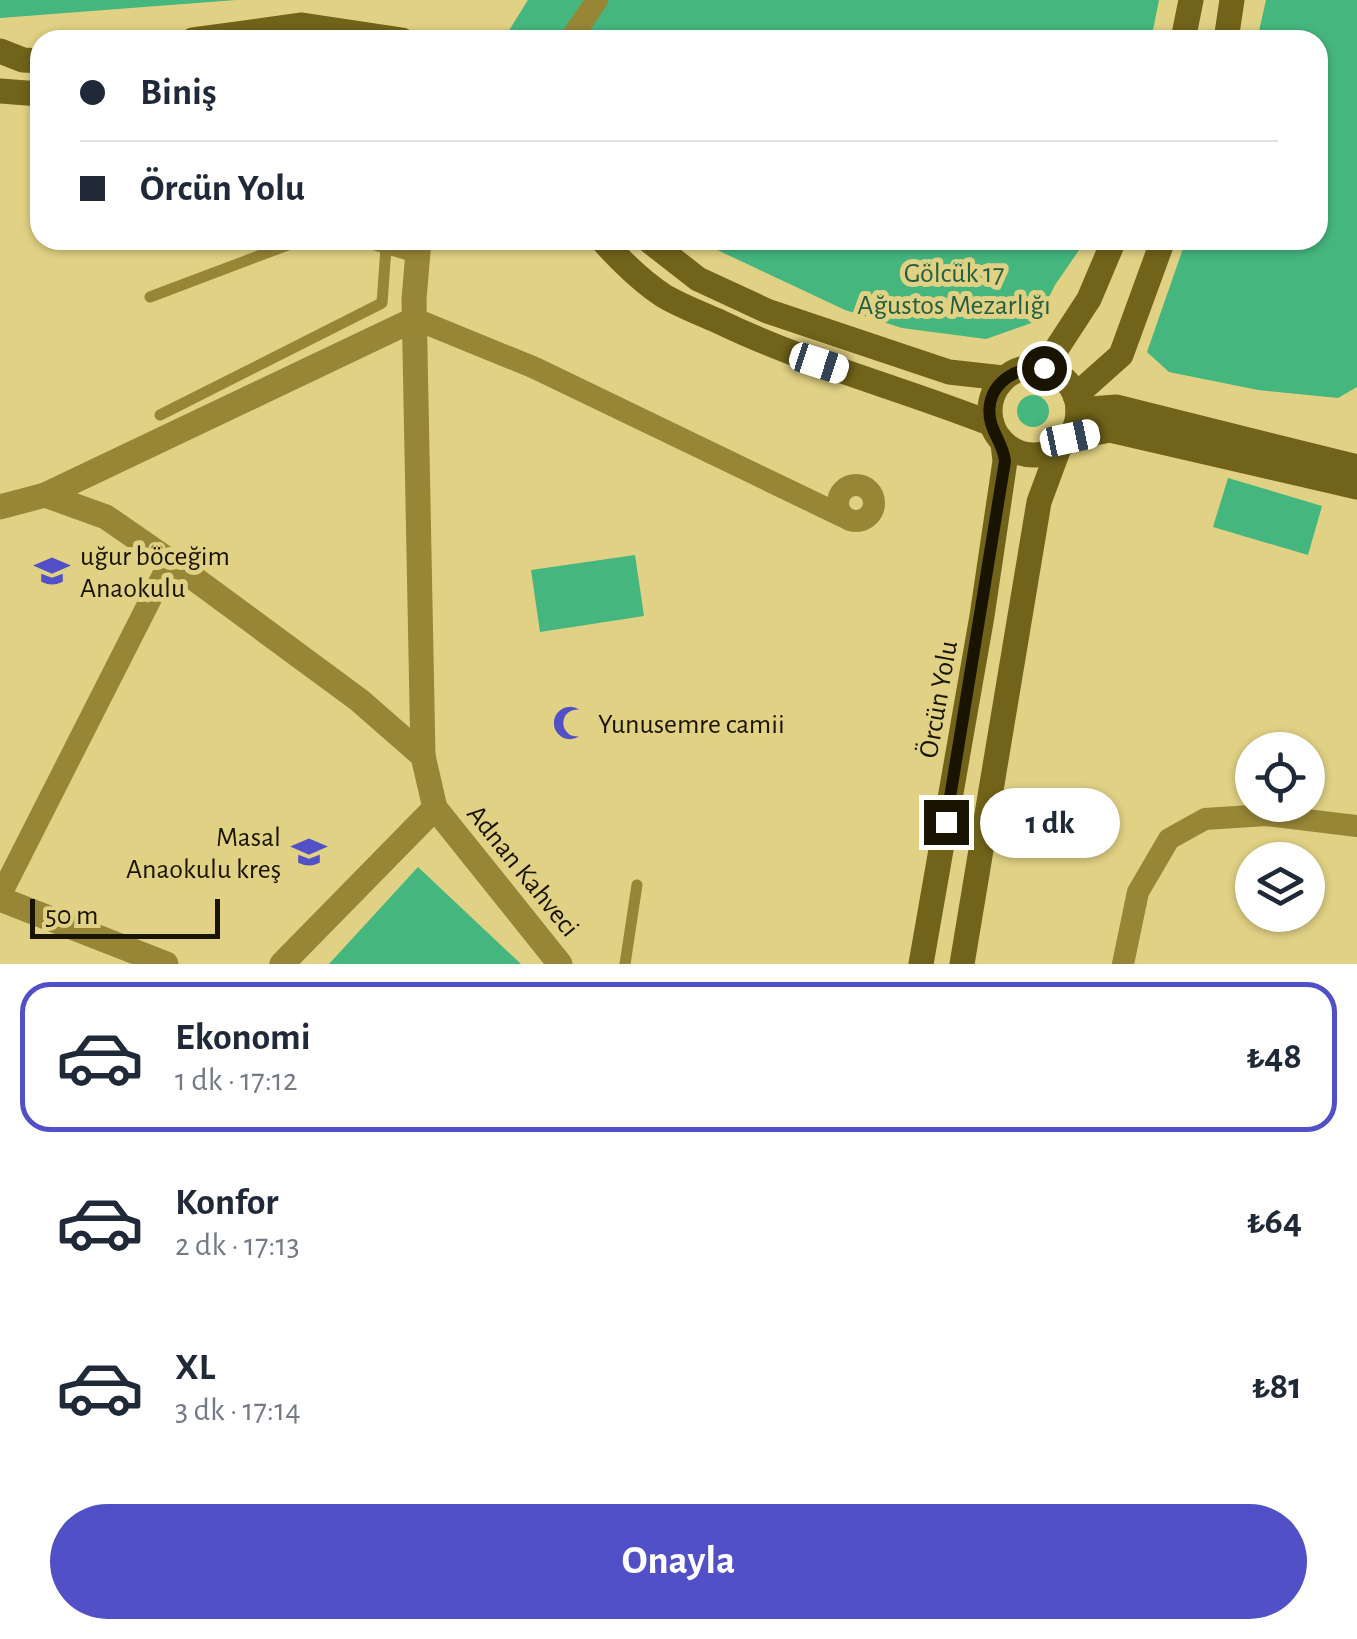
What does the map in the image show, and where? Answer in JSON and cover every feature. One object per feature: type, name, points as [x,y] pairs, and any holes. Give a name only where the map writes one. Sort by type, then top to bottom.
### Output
[{"type":"main road","points":[[1184,30],[1191,0]]},
{"type":"main road","points":[[1228,30],[1232,0]]},
{"type":"main road","points":[[266,30],[302,25],[335,30]]},
{"type":"main road","points":[[0,51],[30,60]]},
{"type":"main road","points":[[0,91],[30,93]]},
{"type":"main road","points":[[611,250],[665,296],[782,351],[932,400],[997,433],[1016,452],[1031,456],[1110,430],[1357,488]]},
{"type":"main road","points":[[661,250],[698,279],[767,311],[949,372],[1003,378],[1030,367],[1044,368],[1058,374],[1077,403]]},
{"type":"main road","points":[[1044,368],[1089,298],[1110,250]]},
{"type":"main road","points":[[962,964],[1039,502],[1077,403],[1122,355],[1159,250]]},
{"type":"main road","points":[[997,433],[990,404],[1003,378]]},
{"type":"main road","points":[[1077,403],[1116,407],[1357,467]]},
{"type":"main road","name":"Örcün Yolu","points":[[921,964],[1005,461],[997,433]]},
{"type":"street","points":[[577,30],[598,0]]},
{"type":"street","name":"Adnan Kahveci","points":[[418,250],[414,319],[423,756],[436,808],[560,964]]},
{"type":"street","points":[[0,506],[45,495],[414,319],[535,368],[842,516]]},
{"type":"street","points":[[45,495],[106,517],[170,561],[359,700],[423,756]]},
{"type":"street","points":[[166,964],[0,897],[170,561]]},
{"type":"street","points":[[282,964],[436,808]]},
{"type":"street","points":[[1123,964],[1138,892],[1168,839],[1205,819],[1266,815],[1357,826]]},
{"type":"lane","points":[[150,298],[275,250]]},
{"type":"lane","points":[[160,416],[382,303],[386,250]]},
{"type":"lane","points":[[624,964],[637,885]]},
{"type":"green space","points":[[0,0],[236,0],[0,18]]},
{"type":"green space","points":[[528,0],[1159,0],[1153,30],[509,30]]},
{"type":"green space","points":[[1266,0],[1357,0],[1357,387],[1338,398],[1258,390],[1169,372],[1147,352],[1183,250],[1328,250],[1328,30],[1259,30]]},
{"type":"green space","name":"Gölcük 17 Ağustos Mezarlığı","points":[[717,250],[1079,250],[1037,321],[986,339],[902,328],[845,310]]},
{"type":"green space","points":[[1033,395],[1045,399],[1049,411],[1045,423],[1033,427],[1021,423],[1017,411],[1021,399]]},
{"type":"green space","points":[[1228,478],[1322,506],[1308,555],[1213,527]]},
{"type":"green space","points":[[635,555],[644,616],[540,632],[531,570]]},
{"type":"green space","points":[[418,867],[521,964],[329,964]]},
{"type":"place","name":"uğur böceğim Anaokulu","points":[[52,571]]},
{"type":"place","name":"Yunusemre camii","points":[[570,723]]},
{"type":"place","name":"Masal Anaokulu kreş","points":[[309,852]]},
{"type":"route","points":[[946,822],[1005,461],[1002,443],[990,419],[990,404],[1003,378],[1016,370],[1044,368]]}]
